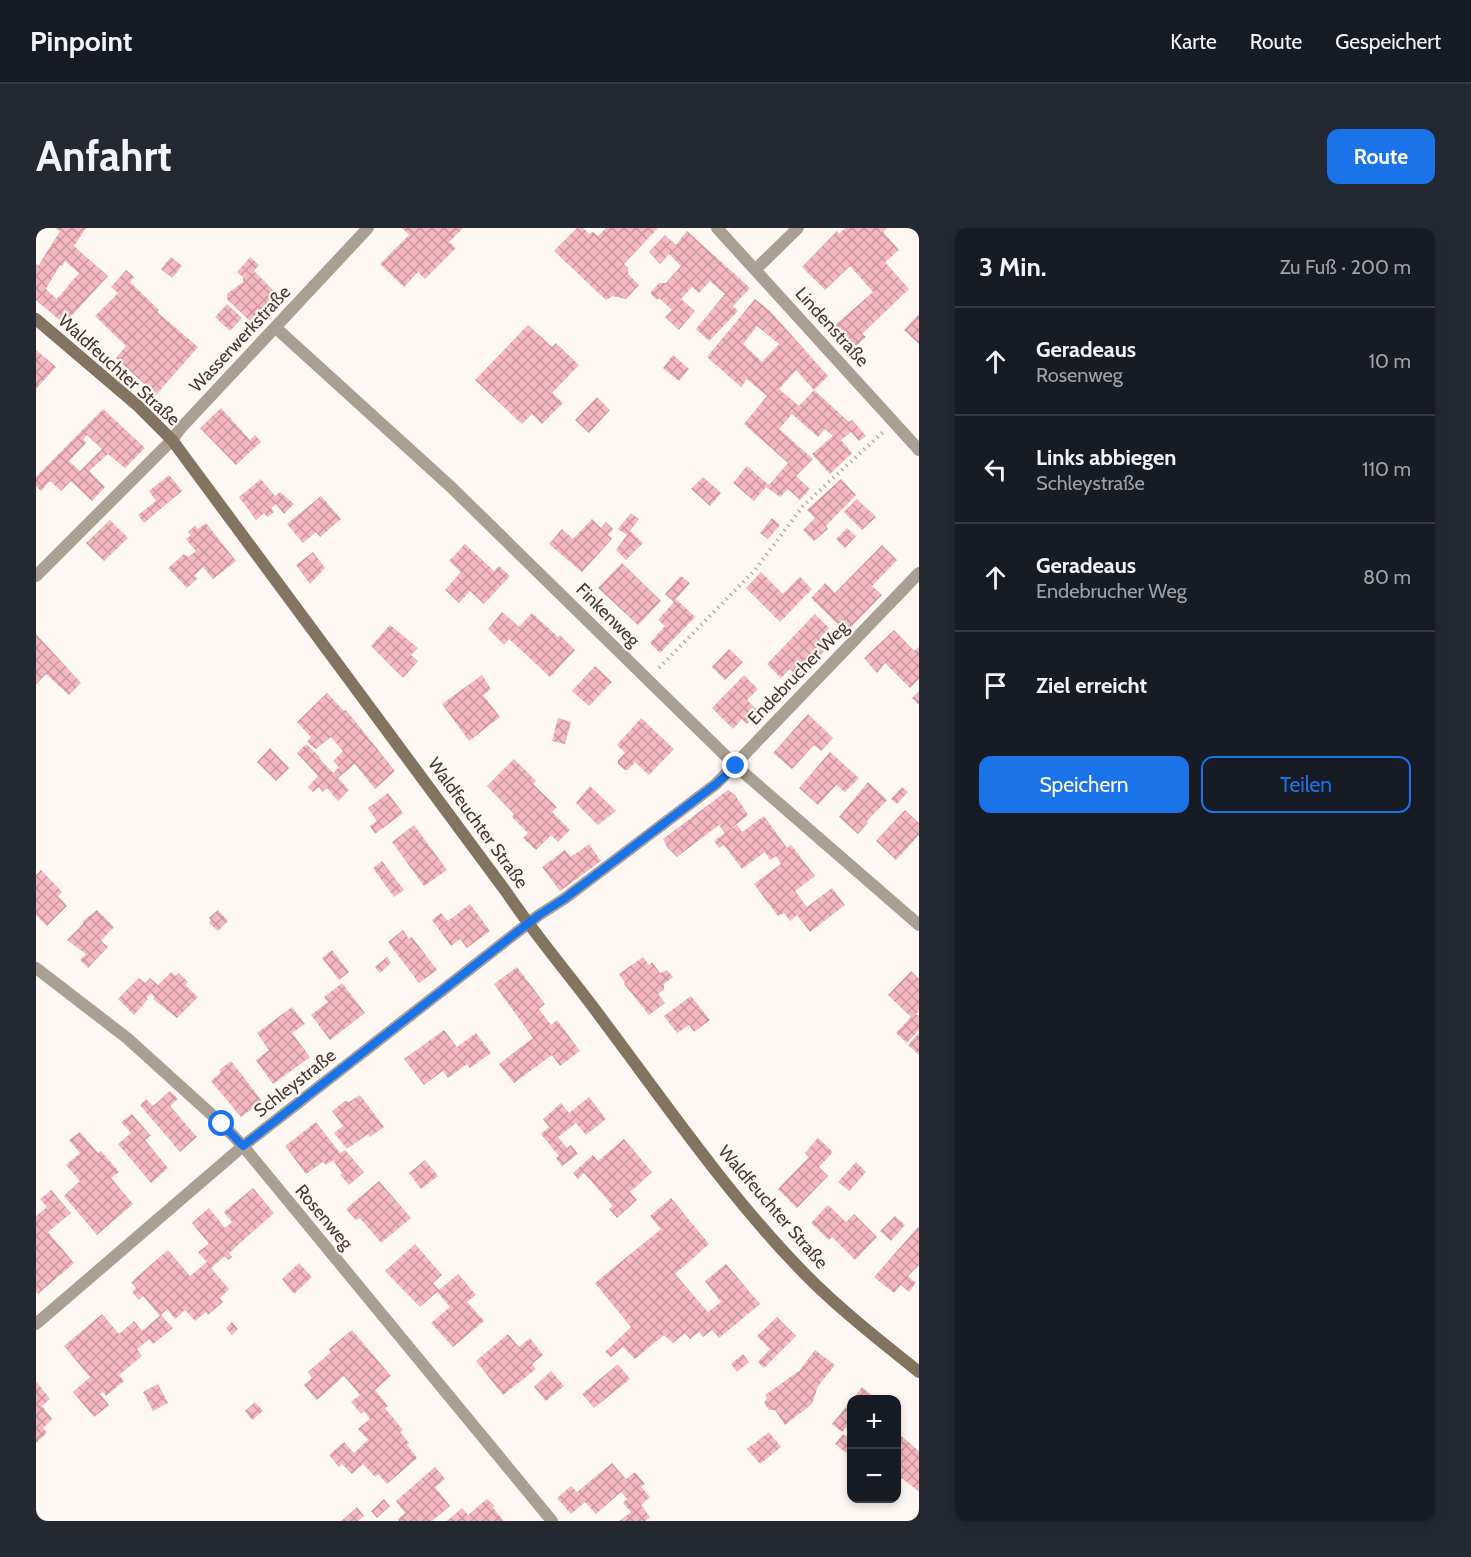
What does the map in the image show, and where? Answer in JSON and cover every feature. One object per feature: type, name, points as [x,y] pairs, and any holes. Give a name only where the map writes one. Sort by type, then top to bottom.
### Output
[{"type":"street","name":"Wasserwerkstraße","points":[[36,576],[172,441],[180,429],[368,228]]},
{"type":"street","name":"Lindenstraße","points":[[717,228],[919,450]]},
{"type":"street","points":[[756,269],[798,228]]},
{"type":"street","name":"Waldfeuchter Straße","points":[[36,319],[138,406],[172,441],[507,893],[528,925],[570,975],[742,1203],[802,1272],[862,1327],[919,1372]]},
{"type":"street","name":"Finkenweg","points":[[276,328],[451,487],[736,766],[919,924]]},
{"type":"street","name":"Endebrucher Weg","points":[[528,925],[716,784],[736,766],[919,573]]},
{"type":"street","name":"Schleystraße","points":[[36,1324],[243,1146],[528,925]]},
{"type":"street","name":"Rosenweg","points":[[36,968],[127,1038],[243,1146],[552,1521]]},
{"type":"path","points":[[648,679],[755,570],[803,506],[894,424]]},
{"type":"building","points":[[55,228],[86,228],[74,246],[108,276],[64,324],[36,300],[36,264],[38,266],[60,231]],"holes":[[[65,261],[79,273],[57,299],[46,289],[60,265],[62,266]]]},
{"type":"building","points":[[402,228],[463,228],[449,242],[456,248],[425,279],[418,272],[404,287],[380,264],[409,235]]},
{"type":"building","points":[[577,228],[583,228],[589,234],[593,232],[598,236],[606,228],[658,228],[624,264],[628,268],[628,274],[639,285],[626,299],[613,296],[606,300],[554,251]]},
{"type":"building","points":[[845,228],[887,228],[883,232],[899,250],[885,262],[909,289],[862,334],[866,337],[856,346],[853,342],[850,345],[833,327],[873,292],[850,266],[825,290],[802,267],[837,231],[839,234]]},
{"type":"building","points":[[687,231],[750,288],[733,306],[738,311],[709,341],[696,329],[725,294],[710,281],[699,293],[692,287],[681,299],[695,311],[679,330],[665,317],[672,310],[650,293],[659,283],[666,283],[681,266],[669,254],[660,264],[649,252],[665,235],[676,245]]},
{"type":"building","points":[[171,257],[182,266],[172,278],[161,269]]},
{"type":"building","points":[[250,257],[259,265],[254,271],[276,293],[250,321],[227,299],[227,294],[243,282],[243,277],[237,272]]},
{"type":"building","points":[[126,270],[134,277],[130,282],[159,310],[157,312],[198,347],[156,395],[116,358],[126,346],[95,316],[118,293],[111,287]]},
{"type":"building","points":[[755,299],[770,311],[828,376],[814,390],[849,422],[852,420],[866,436],[859,441],[851,432],[841,440],[852,453],[830,474],[812,454],[833,436],[825,429],[818,437],[792,414],[779,429],[813,459],[796,476],[810,489],[800,500],[788,489],[780,497],[766,487],[754,501],[733,483],[747,466],[769,485],[788,463],[744,424],[767,396],[747,379],[741,387],[707,357]],"holes":[[[757,326],[779,344],[762,362],[743,344]],[[796,370],[814,390],[799,406],[779,389]]]},
{"type":"building","points":[[227,304],[242,318],[230,331],[215,317]]},
{"type":"building","points":[[919,314],[919,344],[904,330]]},
{"type":"building","points":[[528,325],[552,347],[556,343],[579,365],[552,393],[563,403],[542,424],[532,414],[522,424],[475,380]]},
{"type":"building","points":[[36,350],[56,367],[36,389]]},
{"type":"building","points":[[673,355],[689,369],[679,381],[663,368]]},
{"type":"building","points":[[597,397],[610,410],[589,433],[575,420]]},
{"type":"building","points":[[221,408],[250,440],[255,435],[261,442],[236,465],[200,428]]},
{"type":"building","points":[[103,409],[145,448],[125,468],[108,454],[89,471],[105,487],[92,501],[71,481],[61,491],[50,481],[41,491],[36,486],[36,477]],"holes":[[[87,435],[102,449],[80,471],[69,461],[86,443],[83,439]]]},
{"type":"building","points":[[169,475],[182,491],[144,523],[138,515],[156,501],[149,491]]},
{"type":"building","points":[[703,477],[721,493],[710,506],[691,489]]},
{"type":"building","points":[[261,479],[275,496],[280,492],[294,504],[284,514],[276,504],[271,508],[274,512],[267,517],[264,513],[256,520],[239,497]]},
{"type":"building","points":[[841,479],[856,495],[826,526],[828,529],[814,541],[803,530],[815,518],[807,510]]},
{"type":"building","points":[[321,496],[341,519],[320,537],[316,532],[303,543],[287,524]]},
{"type":"building","points":[[857,499],[876,517],[862,530],[844,512]]},
{"type":"building","points":[[631,513],[639,519],[630,531],[643,543],[626,560],[616,550],[627,535],[618,529]]},
{"type":"building","points":[[772,518],[780,525],[768,539],[760,533]]},
{"type":"building","points":[[592,519],[601,528],[606,522],[613,529],[608,535],[612,539],[582,572],[549,544],[562,529],[573,539]]},
{"type":"building","points":[[110,520],[128,538],[104,561],[86,543]]},
{"type":"building","points":[[206,523],[236,561],[213,579],[203,567],[194,576],[198,578],[187,588],[168,568],[184,554],[188,557],[196,551],[186,539],[191,535],[188,532],[195,526],[198,529]]},
{"type":"building","points":[[847,528],[856,536],[845,548],[836,539]]},
{"type":"building","points":[[465,544],[494,571],[499,566],[510,576],[484,604],[470,591],[459,603],[445,590],[461,572],[449,561]]},
{"type":"building","points":[[882,545],[897,560],[872,586],[882,595],[846,632],[811,598],[825,583],[835,593]]},
{"type":"building","points":[[313,552],[325,568],[310,584],[296,565]]},
{"type":"building","points":[[622,563],[661,601],[638,625],[598,588]]},
{"type":"building","points":[[761,572],[783,594],[800,577],[812,589],[780,622],[746,588]]},
{"type":"building","points":[[681,576],[690,583],[676,599],[695,617],[660,653],[650,643],[665,626],[658,620],[674,602],[665,594]]},
{"type":"building","points":[[502,612],[519,627],[532,613],[575,650],[550,677],[509,639],[504,645],[488,629]]},
{"type":"building","points":[[815,614],[829,628],[821,637],[830,645],[798,678],[790,669],[781,678],[767,664]]},
{"type":"building","points":[[390,625],[418,648],[411,655],[418,661],[403,678],[371,646]]},
{"type":"building","points":[[894,630],[914,651],[919,647],[919,679],[910,688],[885,663],[877,673],[864,658]]},
{"type":"building","points":[[36,634],[81,683],[69,695],[46,674],[36,684]]},
{"type":"building","points":[[729,649],[743,662],[725,680],[712,667]]},
{"type":"building","points":[[595,666],[612,682],[589,706],[572,691]]},
{"type":"building","points":[[482,675],[491,689],[483,695],[500,717],[469,741],[442,704]]},
{"type":"building","points":[[744,675],[758,689],[747,700],[759,712],[747,724],[742,719],[733,729],[712,708]]},
{"type":"building","points":[[919,691],[919,705],[912,698]]},
{"type":"building","points":[[327,693],[344,711],[346,710],[395,771],[375,789],[355,764],[338,778],[349,790],[338,801],[327,788],[323,792],[319,787],[313,792],[308,787],[318,776],[297,753],[306,744],[333,773],[339,767],[333,761],[343,751],[331,737],[316,749],[307,742],[311,737],[297,722]]},
{"type":"building","points":[[808,714],[833,738],[821,751],[814,745],[792,769],[773,753]]},
{"type":"building","points":[[558,718],[571,722],[565,744],[552,741]]},
{"type":"building","points":[[641,718],[674,749],[649,775],[635,762],[628,770],[618,764],[618,760],[625,753],[617,745]]},
{"type":"building","points":[[270,748],[289,768],[276,781],[257,762]]},
{"type":"building","points":[[830,752],[859,778],[845,792],[836,785],[818,805],[799,788]]},
{"type":"building","points":[[514,759],[536,781],[533,784],[557,807],[552,812],[570,830],[558,842],[551,835],[536,850],[523,838],[528,833],[512,817],[514,814],[487,786]]},
{"type":"building","points":[[868,782],[887,800],[858,834],[839,817]]},
{"type":"building","points":[[590,786],[616,811],[598,825],[576,803]]},
{"type":"building","points":[[902,787],[908,792],[897,804],[891,799]]},
{"type":"building","points":[[728,790],[735,795],[748,815],[728,831],[737,825],[742,832],[764,816],[787,848],[791,845],[815,876],[795,891],[807,907],[832,888],[845,905],[810,932],[797,915],[790,921],[784,913],[778,916],[754,884],[781,864],[776,856],[770,860],[765,852],[742,869],[724,845],[719,848],[714,841],[725,833],[719,825],[677,857],[663,839]]},
{"type":"building","points":[[388,793],[403,813],[375,834],[370,826],[377,821],[368,808]]},
{"type":"building","points":[[905,810],[919,823],[919,835],[896,860],[876,841]]},
{"type":"building","points":[[414,825],[447,870],[424,886],[392,842]]},
{"type":"building","points":[[589,844],[601,861],[560,891],[542,867],[565,850],[571,857]]},
{"type":"building","points":[[382,861],[404,890],[394,897],[373,868]]},
{"type":"building","points":[[41,870],[62,892],[58,896],[67,906],[47,926],[36,915],[36,875]]},
{"type":"building","points":[[470,904],[490,931],[467,948],[460,939],[451,946],[432,920],[441,913],[448,921]]},
{"type":"building","points":[[97,910],[114,927],[101,941],[108,947],[88,968],[80,960],[86,954],[67,940],[83,924],[83,921]]},
{"type":"building","points":[[218,910],[228,921],[218,931],[209,923],[211,920],[209,918]]},
{"type":"building","points":[[403,930],[409,939],[412,937],[437,970],[419,983],[388,942]]},
{"type":"building","points":[[332,950],[349,972],[339,980],[322,958]]},
{"type":"building","points":[[387,957],[391,963],[380,973],[375,967]]},
{"type":"building","points":[[643,957],[649,965],[652,962],[660,973],[667,970],[673,977],[664,984],[664,990],[658,994],[665,1003],[649,1015],[624,984],[619,974]]},
{"type":"building","points":[[517,967],[545,1004],[539,1009],[551,1025],[557,1020],[580,1051],[560,1066],[552,1055],[514,1083],[499,1064],[533,1038],[494,984]]},
{"type":"building","points":[[911,971],[919,979],[919,1011],[916,1014],[919,1016],[919,1030],[907,1043],[896,1033],[911,1017],[888,995]]},
{"type":"building","points":[[171,972],[176,976],[179,973],[188,982],[185,985],[198,997],[177,1018],[153,999],[155,998],[151,993],[134,1015],[118,999],[139,978],[145,983],[150,978],[158,985]]},
{"type":"building","points":[[342,983],[365,1013],[330,1040],[311,1015],[328,1002],[324,997]]},
{"type":"building","points":[[691,996],[710,1020],[694,1032],[689,1025],[677,1033],[664,1016]]},
{"type":"building","points":[[292,1007],[305,1024],[292,1033],[310,1057],[273,1084],[256,1060],[269,1050],[257,1033]]},
{"type":"building","points":[[444,1030],[457,1047],[476,1033],[491,1053],[470,1068],[467,1064],[448,1078],[443,1071],[424,1085],[404,1059]]},
{"type":"building","points":[[919,1033],[919,1055],[908,1045]]},
{"type":"building","points":[[231,1061],[262,1101],[241,1117],[211,1081],[221,1072],[219,1070]]},
{"type":"building","points":[[170,1091],[178,1099],[170,1106],[197,1137],[180,1152],[140,1105],[146,1099],[153,1106]]},
{"type":"building","points":[[360,1095],[384,1127],[370,1137],[368,1134],[347,1149],[334,1133],[343,1126],[332,1111],[345,1101],[349,1102]]},
{"type":"building","points":[[589,1097],[606,1119],[586,1135],[576,1123],[558,1137],[567,1148],[571,1145],[578,1154],[562,1166],[556,1158],[559,1156],[541,1134],[549,1127],[543,1119],[561,1103],[569,1113]]},
{"type":"building","points":[[132,1114],[151,1136],[145,1140],[168,1168],[151,1183],[118,1144],[131,1133],[121,1122]]},
{"type":"building","points":[[316,1122],[340,1153],[345,1150],[364,1172],[349,1185],[340,1175],[342,1173],[333,1160],[326,1165],[323,1162],[306,1174],[285,1146]]},
{"type":"building","points":[[80,1132],[119,1172],[111,1178],[133,1204],[97,1235],[64,1196],[80,1181],[66,1165],[80,1153],[69,1140]]},
{"type":"building","points":[[818,1138],[833,1152],[819,1167],[828,1176],[797,1208],[778,1189],[809,1157],[805,1153]]},
{"type":"building","points":[[624,1139],[652,1172],[630,1192],[637,1200],[617,1218],[609,1209],[613,1206],[584,1173],[578,1179],[573,1173],[593,1155],[598,1161]]},
{"type":"building","points":[[425,1160],[438,1176],[421,1189],[409,1173]]},
{"type":"building","points":[[856,1162],[866,1172],[849,1191],[838,1182]]},
{"type":"building","points":[[379,1181],[411,1218],[381,1243],[360,1218],[356,1220],[346,1209]]},
{"type":"building","points":[[253,1188],[274,1213],[229,1253],[232,1257],[228,1260],[225,1256],[211,1268],[229,1289],[220,1298],[223,1302],[208,1315],[206,1312],[195,1321],[185,1310],[175,1319],[167,1309],[160,1316],[143,1296],[139,1300],[132,1292],[136,1288],[131,1282],[168,1250],[190,1276],[207,1262],[198,1252],[209,1244],[192,1223],[209,1208],[225,1228],[232,1222],[224,1212]]},
{"type":"building","points":[[51,1190],[71,1213],[48,1232],[74,1263],[38,1294],[36,1292],[36,1216],[47,1207],[40,1199]]},
{"type":"building","points":[[671,1198],[709,1244],[675,1274],[708,1312],[721,1302],[705,1281],[726,1264],[760,1304],[719,1338],[712,1330],[703,1337],[699,1332],[690,1339],[685,1333],[673,1343],[664,1335],[635,1359],[623,1347],[611,1357],[605,1352],[631,1327],[595,1283],[661,1229],[650,1216]]},
{"type":"building","points":[[828,1205],[846,1222],[854,1214],[877,1237],[855,1260],[832,1237],[829,1240],[811,1223]]},
{"type":"building","points":[[895,1216],[905,1225],[891,1241],[880,1231]]},
{"type":"building","points":[[919,1226],[919,1265],[908,1276],[916,1283],[909,1292],[901,1285],[894,1293],[874,1277]]},
{"type":"building","points":[[415,1244],[442,1275],[433,1283],[439,1290],[458,1274],[476,1295],[467,1302],[484,1321],[453,1347],[431,1323],[450,1307],[437,1292],[420,1307],[385,1271]]},
{"type":"building","points":[[299,1263],[312,1277],[294,1294],[282,1279]]},
{"type":"building","points":[[102,1314],[119,1334],[134,1321],[142,1331],[161,1315],[173,1328],[153,1344],[149,1339],[137,1349],[142,1356],[119,1375],[124,1381],[106,1396],[103,1392],[100,1394],[109,1405],[94,1417],[73,1392],[90,1377],[64,1346]]},
{"type":"building","points":[[777,1317],[796,1336],[764,1368],[758,1362],[770,1349],[757,1336]]},
{"type":"building","points":[[232,1322],[238,1329],[232,1335],[226,1328]]},
{"type":"building","points":[[352,1330],[391,1376],[375,1390],[388,1406],[385,1408],[403,1430],[400,1432],[417,1458],[387,1484],[378,1474],[375,1477],[363,1464],[352,1474],[342,1464],[339,1467],[329,1455],[344,1442],[354,1453],[368,1440],[358,1429],[370,1419],[364,1411],[361,1414],[351,1402],[360,1395],[344,1376],[317,1400],[304,1385],[312,1378],[308,1372],[331,1352],[329,1349]]},
{"type":"building","points":[[508,1334],[519,1347],[530,1338],[543,1355],[532,1364],[536,1369],[503,1395],[476,1361]]},
{"type":"building","points":[[815,1350],[835,1365],[818,1386],[812,1404],[785,1425],[775,1410],[769,1410],[764,1403],[767,1398],[765,1395],[799,1371]]},
{"type":"building","points":[[743,1354],[749,1362],[737,1372],[731,1364]]},
{"type":"building","points":[[618,1364],[630,1379],[594,1408],[582,1394]]},
{"type":"building","points":[[551,1371],[564,1386],[546,1401],[534,1387]]},
{"type":"building","points":[[36,1381],[50,1399],[42,1406],[52,1419],[43,1428],[47,1433],[36,1443]]},
{"type":"building","points":[[158,1384],[168,1403],[153,1411],[143,1392]]},
{"type":"building","points":[[862,1387],[872,1395],[856,1395]]},
{"type":"building","points":[[255,1402],[263,1411],[252,1420],[245,1411]]},
{"type":"building","points":[[847,1406],[847,1426],[842,1432],[832,1424]]},
{"type":"building","points":[[769,1432],[781,1447],[760,1464],[747,1449]]},
{"type":"building","points":[[843,1434],[847,1437],[847,1454],[835,1444]]},
{"type":"building","points":[[901,1436],[919,1451],[919,1492],[902,1478],[901,1480]]},
{"type":"building","points":[[612,1463],[626,1479],[635,1472],[645,1484],[641,1487],[650,1497],[641,1505],[650,1517],[645,1521],[619,1521],[631,1512],[623,1503],[627,1499],[621,1492],[596,1514],[585,1502],[571,1514],[557,1498],[571,1486],[577,1492]]},
{"type":"building","points":[[435,1467],[445,1479],[435,1487],[450,1506],[432,1521],[399,1521],[398,1519],[405,1513],[396,1501]]},
{"type":"building","points":[[384,1499],[390,1506],[377,1518],[371,1511]]},
{"type":"building","points":[[487,1499],[494,1505],[493,1508],[504,1521],[447,1521],[462,1508],[468,1515]]},
{"type":"building","points":[[357,1507],[364,1516],[358,1521],[341,1521]]},
{"type":"route","points":[[222,1124],[243,1146],[539,915],[564,899],[716,784],[736,766]]}]
